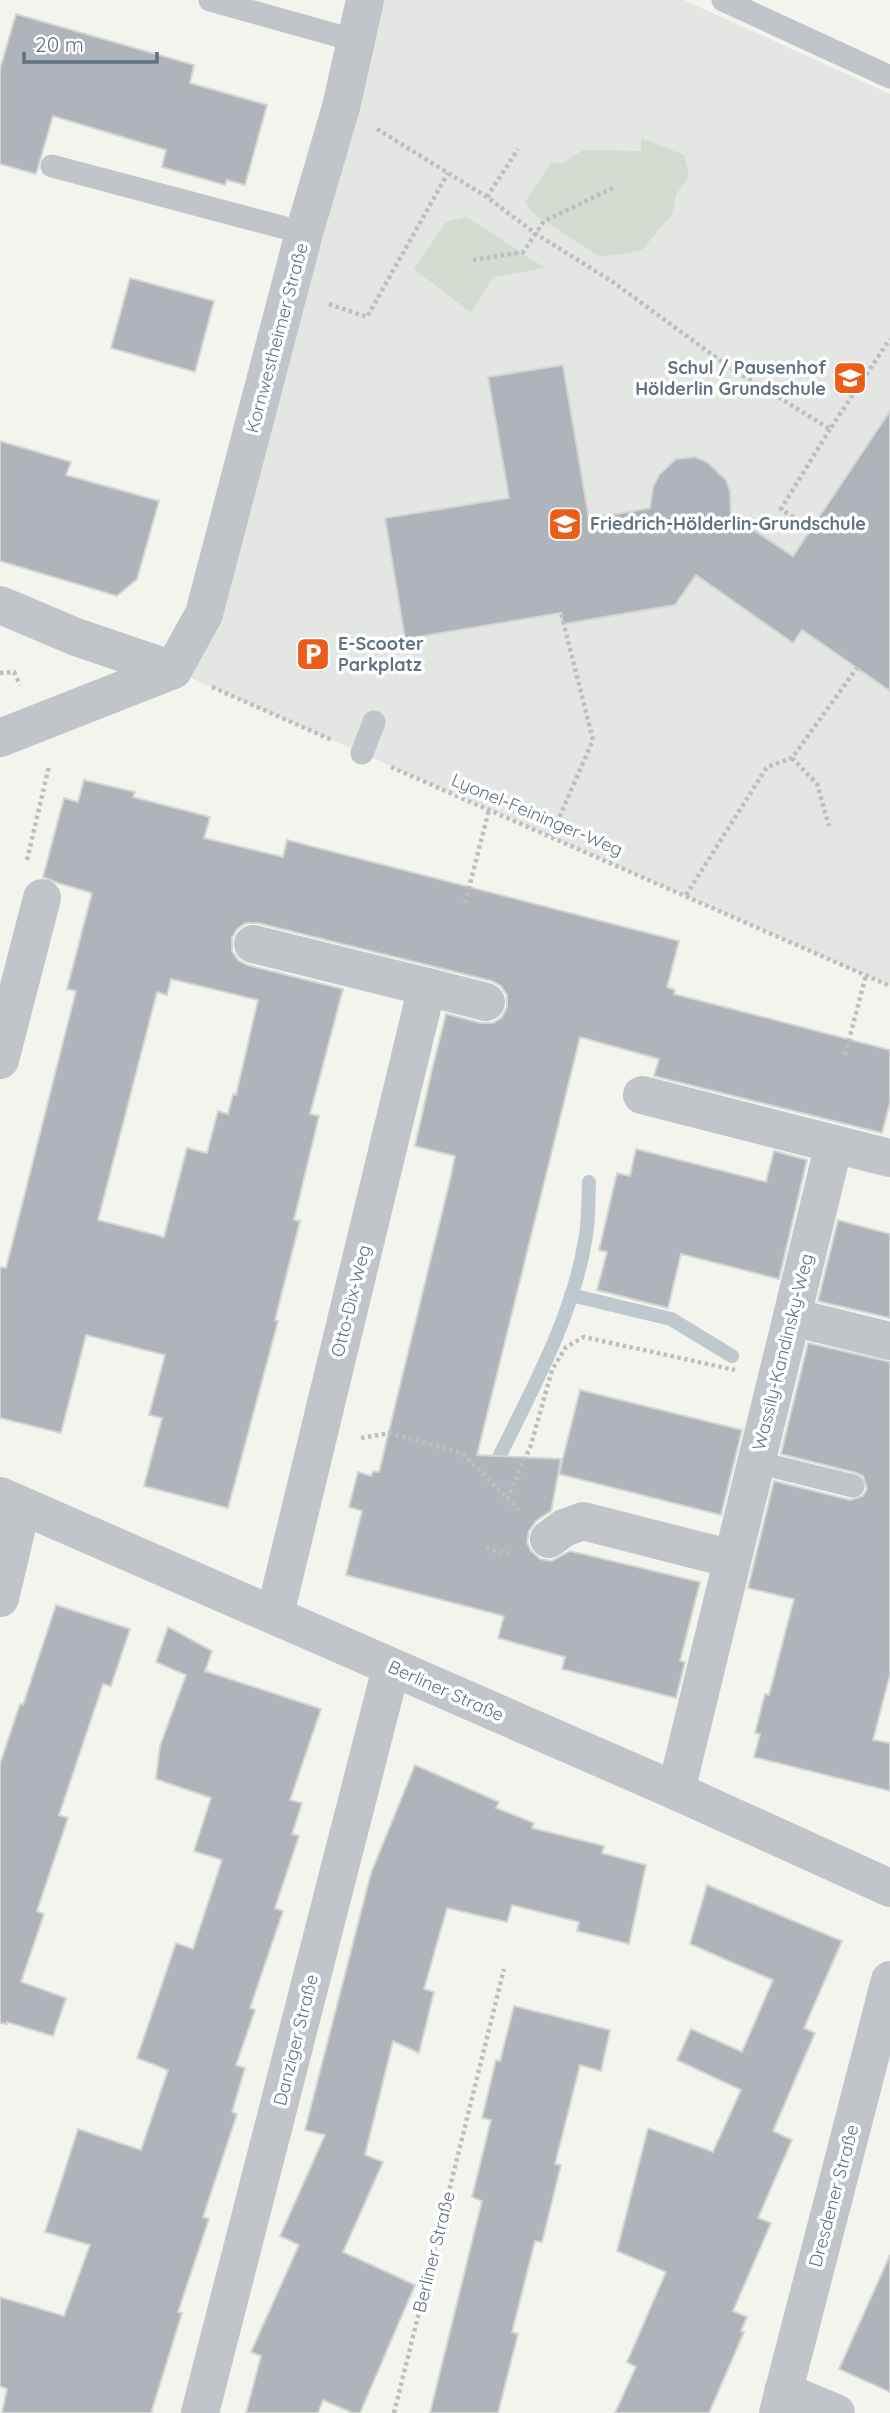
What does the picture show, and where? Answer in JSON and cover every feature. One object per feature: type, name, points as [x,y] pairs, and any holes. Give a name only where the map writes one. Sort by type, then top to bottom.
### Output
[{"type":"street","name":"Kornwestheimer Straße","points":[[173,670],[204,614],[304,233],[341,107],[365,0]]},
{"type":"street","points":[[0,605],[76,637],[173,670]]},
{"type":"street","points":[[17,732],[173,670]]},
{"type":"street","points":[[0,1060],[41,898]]},
{"type":"street","points":[[253,944],[486,1002]]},
{"type":"street","name":"Otto-Dix-Weg","points":[[275,1614],[426,987]]},
{"type":"street","points":[[642,1095],[890,1158]]},
{"type":"street","name":"Wassily-Kandinsky-Weg","points":[[676,1791],[834,1144]]},
{"type":"street","points":[[792,1317],[890,1341]]},
{"type":"street","points":[[0,1598],[11,1501]]},
{"type":"street","name":"Berliner Straße","points":[[11,1501],[275,1614],[391,1668],[676,1791],[890,1888]]},
{"type":"street","points":[[549,1539],[564,1528],[583,1521],[732,1559]]},
{"type":"street","name":"Danziger Straße","points":[[200,2413],[391,1668]]},
{"type":"street","name":"Dresdener Straße","points":[[780,2402],[890,1980]]},
{"type":"street","points":[[780,2402],[836,2413]]},
{"type":"lane","points":[[210,0],[357,41]]},
{"type":"lane","points":[[723,0],[890,77]]},
{"type":"lane","points":[[52,166],[304,233]]},
{"type":"lane","points":[[362,753],[374,722]]},
{"type":"lane","points":[[756,1462],[853,1486]]},
{"type":"path","points":[[341,107],[487,197],[537,234],[613,282],[729,367],[830,429]]},
{"type":"path","points":[[487,197],[518,149]]},
{"type":"path","points":[[289,291],[367,317],[448,173]]},
{"type":"path","points":[[472,260],[523,252],[544,221],[615,187]]},
{"type":"path","points":[[811,529],[780,509],[890,339]]},
{"type":"path","points":[[551,836],[593,740],[561,612]]},
{"type":"path","points":[[686,895],[767,767],[792,758],[857,668]]},
{"type":"path","name":"Lyonel-Feininger-Weg","points":[[173,670],[890,986]]},
{"type":"path","points":[[17,732],[49,764],[25,868],[41,898]]},
{"type":"path","points":[[792,758],[817,784],[829,826]]},
{"type":"path","points":[[465,903],[489,810]]},
{"type":"path","points":[[845,1055],[866,975]]},
{"type":"path","points":[[507,1499],[531,1445],[552,1370],[566,1347],[584,1336],[776,1380]]},
{"type":"path","points":[[311,1466],[349,1440],[389,1433],[462,1453],[549,1539]]},
{"type":"path","name":"Berliner Straße","points":[[394,2413],[504,1969]]},
{"type":"shaded area","points":[[384,0],[684,0],[890,94],[890,986],[173,670],[204,614]]},
{"type":"shaded area","points":[[641,138],[684,155],[689,176],[677,193],[672,214],[642,250],[599,256],[535,215],[525,202],[552,162],[561,164],[583,150],[641,151]]},
{"type":"shaded area","points":[[467,217],[545,268],[493,277],[471,313],[414,269],[446,222]]},
{"type":"building","points":[[16,14],[194,65],[190,83],[267,105],[245,185],[227,180],[225,185],[162,167],[166,150],[53,116],[36,174],[0,164],[0,69]]},
{"type":"building","points":[[130,278],[214,301],[195,372],[111,348]]},
{"type":"building","name":"Friedrich-Hölderlin-Grundschule","points":[[563,365],[589,519],[650,508],[653,487],[659,475],[676,459],[695,457],[707,462],[726,480],[730,491],[731,515],[793,556],[890,411],[890,691],[802,630],[793,643],[696,575],[675,605],[563,624],[561,613],[405,639],[385,518],[509,498],[488,377]]},
{"type":"building","points":[[0,441],[71,462],[66,475],[159,501],[137,579],[117,596],[0,561]]},
{"type":"building","points":[[84,780],[135,792],[133,797],[210,817],[204,838],[283,857],[287,840],[679,941],[667,987],[675,990],[674,994],[890,1050],[890,1102],[882,1133],[654,1076],[659,1059],[580,1037],[477,1455],[561,1459],[551,1511],[536,1521],[529,1531],[527,1542],[531,1551],[540,1559],[552,1561],[570,1551],[700,1582],[680,1661],[685,1662],[676,1698],[562,1669],[565,1657],[498,1638],[504,1616],[346,1575],[362,1511],[349,1507],[358,1472],[371,1476],[373,1471],[379,1472],[455,1156],[415,1146],[432,1070],[446,1014],[481,1023],[493,1023],[502,1017],[507,1007],[507,995],[501,986],[492,981],[258,923],[246,923],[237,929],[232,938],[232,951],[238,960],[247,965],[343,989],[310,1114],[319,1116],[294,1220],[300,1221],[275,1320],[278,1321],[228,1508],[144,1486],[162,1418],[149,1415],[165,1355],[86,1335],[61,1433],[0,1418],[0,1267],[6,1268],[76,991],[67,989],[92,893],[43,877],[64,798],[78,802]],"holes":[[[171,979],[258,1000],[236,1095],[233,1094],[228,1114],[218,1111],[207,1153],[187,1148],[164,1237],[98,1220],[157,992],[167,995]]]},
{"type":"building","points":[[636,1149],[766,1182],[774,1151],[807,1160],[779,1279],[681,1254],[668,1308],[597,1290],[607,1252],[599,1250],[617,1173],[630,1176]]},
{"type":"building","points":[[838,1220],[890,1234],[890,1318],[818,1301]]},
{"type":"building","points":[[808,1343],[890,1362],[890,1674],[873,1740],[890,1743],[890,1791],[754,1757],[760,1734],[755,1733],[765,1694],[769,1695],[794,1599],[748,1588],[774,1481],[850,1500],[863,1496],[867,1489],[863,1476],[857,1473],[781,1454]]},
{"type":"building","points":[[580,1390],[742,1430],[721,1515],[559,1474]]},
{"type":"building","points":[[56,1605],[130,1629],[111,1686],[103,1684],[59,1815],[68,1818],[37,1911],[44,1914],[21,1982],[66,1998],[53,2036],[7,2022],[0,2023],[0,1764]]},
{"type":"building","points":[[168,1627],[212,1651],[205,1671],[321,1709],[290,1800],[302,1803],[292,1834],[299,1836],[275,1908],[283,1911],[250,2008],[255,2010],[236,2065],[245,2068],[232,2112],[237,2114],[203,2217],[209,2219],[178,2312],[182,2313],[151,2413],[2,2413],[7,2389],[0,2386],[0,2297],[64,2316],[90,2245],[45,2232],[78,2129],[141,2150],[168,2070],[137,2058],[176,1943],[193,1949],[222,1860],[194,1851],[211,1798],[156,1779],[160,1746],[186,1675],[156,1662]]},
{"type":"building","points":[[415,1765],[499,1802],[496,1808],[534,1823],[532,1828],[604,1846],[602,1853],[646,1865],[629,1944],[577,1931],[579,1922],[512,1905],[507,1922],[447,1908],[424,1989],[434,1992],[419,2053],[393,2041],[365,2155],[383,2162],[343,2252],[415,2285],[360,2413],[353,2413],[323,2400],[318,2413],[246,2413],[261,2356],[251,2352],[299,2245],[280,2236],[325,2135],[305,2130],[371,1873]]},
{"type":"building","points":[[707,1885],[842,1941],[804,2028],[815,2033],[773,2131],[792,2140],[758,2218],[771,2223],[733,2311],[747,2317],[741,2331],[744,2332],[709,2413],[615,2413],[636,2367],[627,2362],[666,2272],[617,2251],[648,2128],[713,2152],[741,2090],[677,2060],[691,2029],[742,2052],[773,1980],[690,1944]]},
{"type":"building","points":[[514,2006],[610,2030],[601,2071],[580,2065],[555,2164],[561,2165],[542,2242],[535,2241],[512,2332],[518,2334],[498,2413],[430,2413],[482,2201],[472,2197],[491,2120],[482,2118],[496,2060],[500,2061]]},
{"type":"building","points":[[890,2255],[890,2392],[839,2369]]},
{"type":"waterway","points":[[497,1461],[549,1354],[571,1298],[586,1234],[589,1182]]},
{"type":"waterway","points":[[571,1295],[671,1319],[732,1356]]},
{"type":"place","name":"Schul / Pausenhof Hölderlin Grundschule","points":[[850,378]]},
{"type":"place","name":"Friedrich-Hölderlin-Grundschule","points":[[565,524]]},
{"type":"place","name":"E-Scooter Parkplatz","points":[[313,654]]}]
